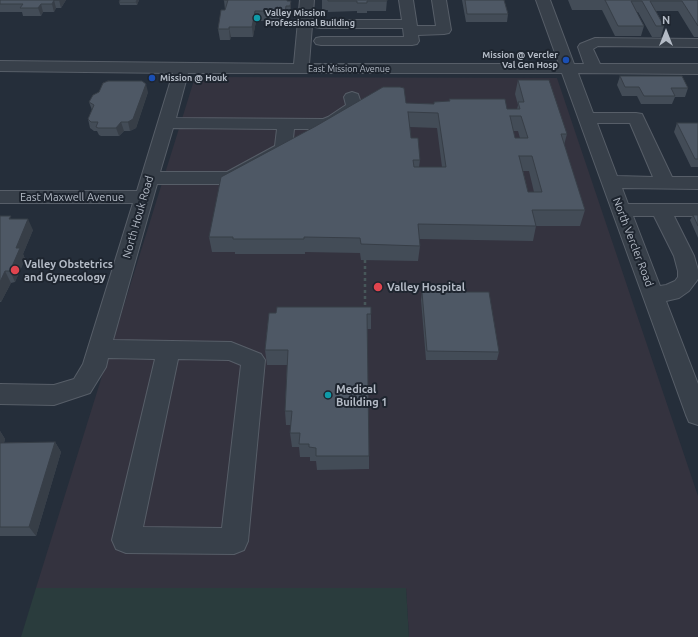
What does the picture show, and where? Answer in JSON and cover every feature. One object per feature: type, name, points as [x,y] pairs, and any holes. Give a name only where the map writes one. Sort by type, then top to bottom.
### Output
[{"type":"street","points":[[301,69],[307,0]]},
{"type":"street","points":[[406,0],[415,69]]},
{"type":"street","points":[[321,41],[444,30],[439,0]]},
{"type":"street","name":"North Vercler Road","points":[[543,0],[653,295],[692,382],[698,412]]},
{"type":"street","points":[[320,24],[411,32]]},
{"type":"street","points":[[594,69],[585,47],[595,42],[698,43]]},
{"type":"street","name":"East Mission Avenue","points":[[0,66],[301,69],[698,69]]},
{"type":"street","name":"North Houk Road","points":[[0,394],[54,395],[82,386],[94,367],[182,68]]},
{"type":"street","points":[[166,123],[324,124],[334,121],[354,106],[352,97]]},
{"type":"street","points":[[587,118],[636,118],[665,182]]},
{"type":"street","points":[[149,178],[230,178],[283,148],[286,124]]},
{"type":"street","points":[[610,182],[698,183]]},
{"type":"street","name":"East Maxwell Avenue","points":[[0,197],[144,197]]},
{"type":"street","points":[[621,210],[698,210]]},
{"type":"street","points":[[653,295],[671,292],[682,286],[688,278],[688,271],[684,256],[661,211]]},
{"type":"street","points":[[100,349],[168,350],[231,351],[253,360],[234,541],[126,540],[168,350]]},
{"type":"path","points":[[365,260],[366,314]]},
{"type":"shaded area","name":"Valley Hospital","points":[[195,77],[557,78],[698,496],[698,637],[409,637],[406,588],[36,588]]},
{"type":"shaded area","points":[[36,588],[406,588],[409,637],[21,637]]},
{"type":"building","points":[[0,0],[54,0],[52,4],[41,4],[38,8],[20,8],[23,4],[0,4]]},
{"type":"building","points":[[120,0],[137,0],[136,2],[119,2]]},
{"type":"building","points":[[228,0],[291,1],[290,6],[286,6],[285,14],[264,14],[264,11],[255,11],[252,27],[229,27],[229,29],[218,29],[221,10],[225,10]]},
{"type":"building","points":[[328,0],[387,1],[367,1],[367,3],[357,3],[357,1]]},
{"type":"building","points":[[465,0],[504,0],[508,14],[467,14]]},
{"type":"building","points":[[605,0],[698,0],[698,26],[682,1],[650,1],[664,26],[656,26],[642,1],[631,1],[644,26],[618,26]]},
{"type":"building","points":[[620,76],[682,76],[688,88],[671,88],[675,96],[644,96],[639,87],[625,87]]},
{"type":"building","points":[[518,80],[549,80],[567,134],[561,134],[585,210],[532,210],[536,226],[418,224],[420,246],[361,244],[360,238],[304,237],[304,239],[233,239],[233,237],[209,237],[221,177],[316,126],[383,87],[404,88],[406,103],[434,104],[434,102],[450,101],[449,99],[505,99],[507,109],[520,109],[518,102],[524,102]],"holes":[[[408,112],[438,113],[446,167],[414,167],[413,160],[420,160],[418,138],[411,138]],[[510,116],[521,116],[528,138],[515,138]],[[519,156],[532,156],[542,192],[528,192]]]},
{"type":"building","points":[[108,81],[142,81],[146,84],[133,119],[128,122],[121,122],[116,128],[98,128],[96,127],[98,122],[91,122],[88,119],[94,105],[89,102],[93,95],[99,92],[103,83]]},
{"type":"building","points":[[677,123],[698,123],[698,159],[695,159]]},
{"type":"building","points":[[693,215],[698,215],[698,226]]},
{"type":"building","points":[[0,216],[11,216],[9,219],[28,219],[16,248],[20,248],[10,271],[5,271],[0,282]]},
{"type":"building","points":[[422,292],[489,292],[499,352],[427,351]]},
{"type":"building","name":"Medical Building 1","points":[[277,307],[371,307],[371,314],[367,314],[369,456],[316,456],[316,448],[309,447],[309,444],[299,444],[300,433],[290,433],[292,411],[285,411],[288,350],[265,350],[269,313],[276,313]]},
{"type":"building","points":[[55,442],[29,527],[0,527],[0,443]]},
{"type":"place","name":"Valley Mission Professional Building","points":[[257,18]]},
{"type":"place","name":"Mission @ Vercler Val Gen Hosp","points":[[566,60]]},
{"type":"place","name":"Mission @ Houk","points":[[152,78]]},
{"type":"place","name":"Valley Obstetrics and Gynecology","points":[[15,270]]},
{"type":"place","name":"Valley Hospital","points":[[378,287]]},
{"type":"place","name":"Medical Building 1","points":[[328,395]]}]
